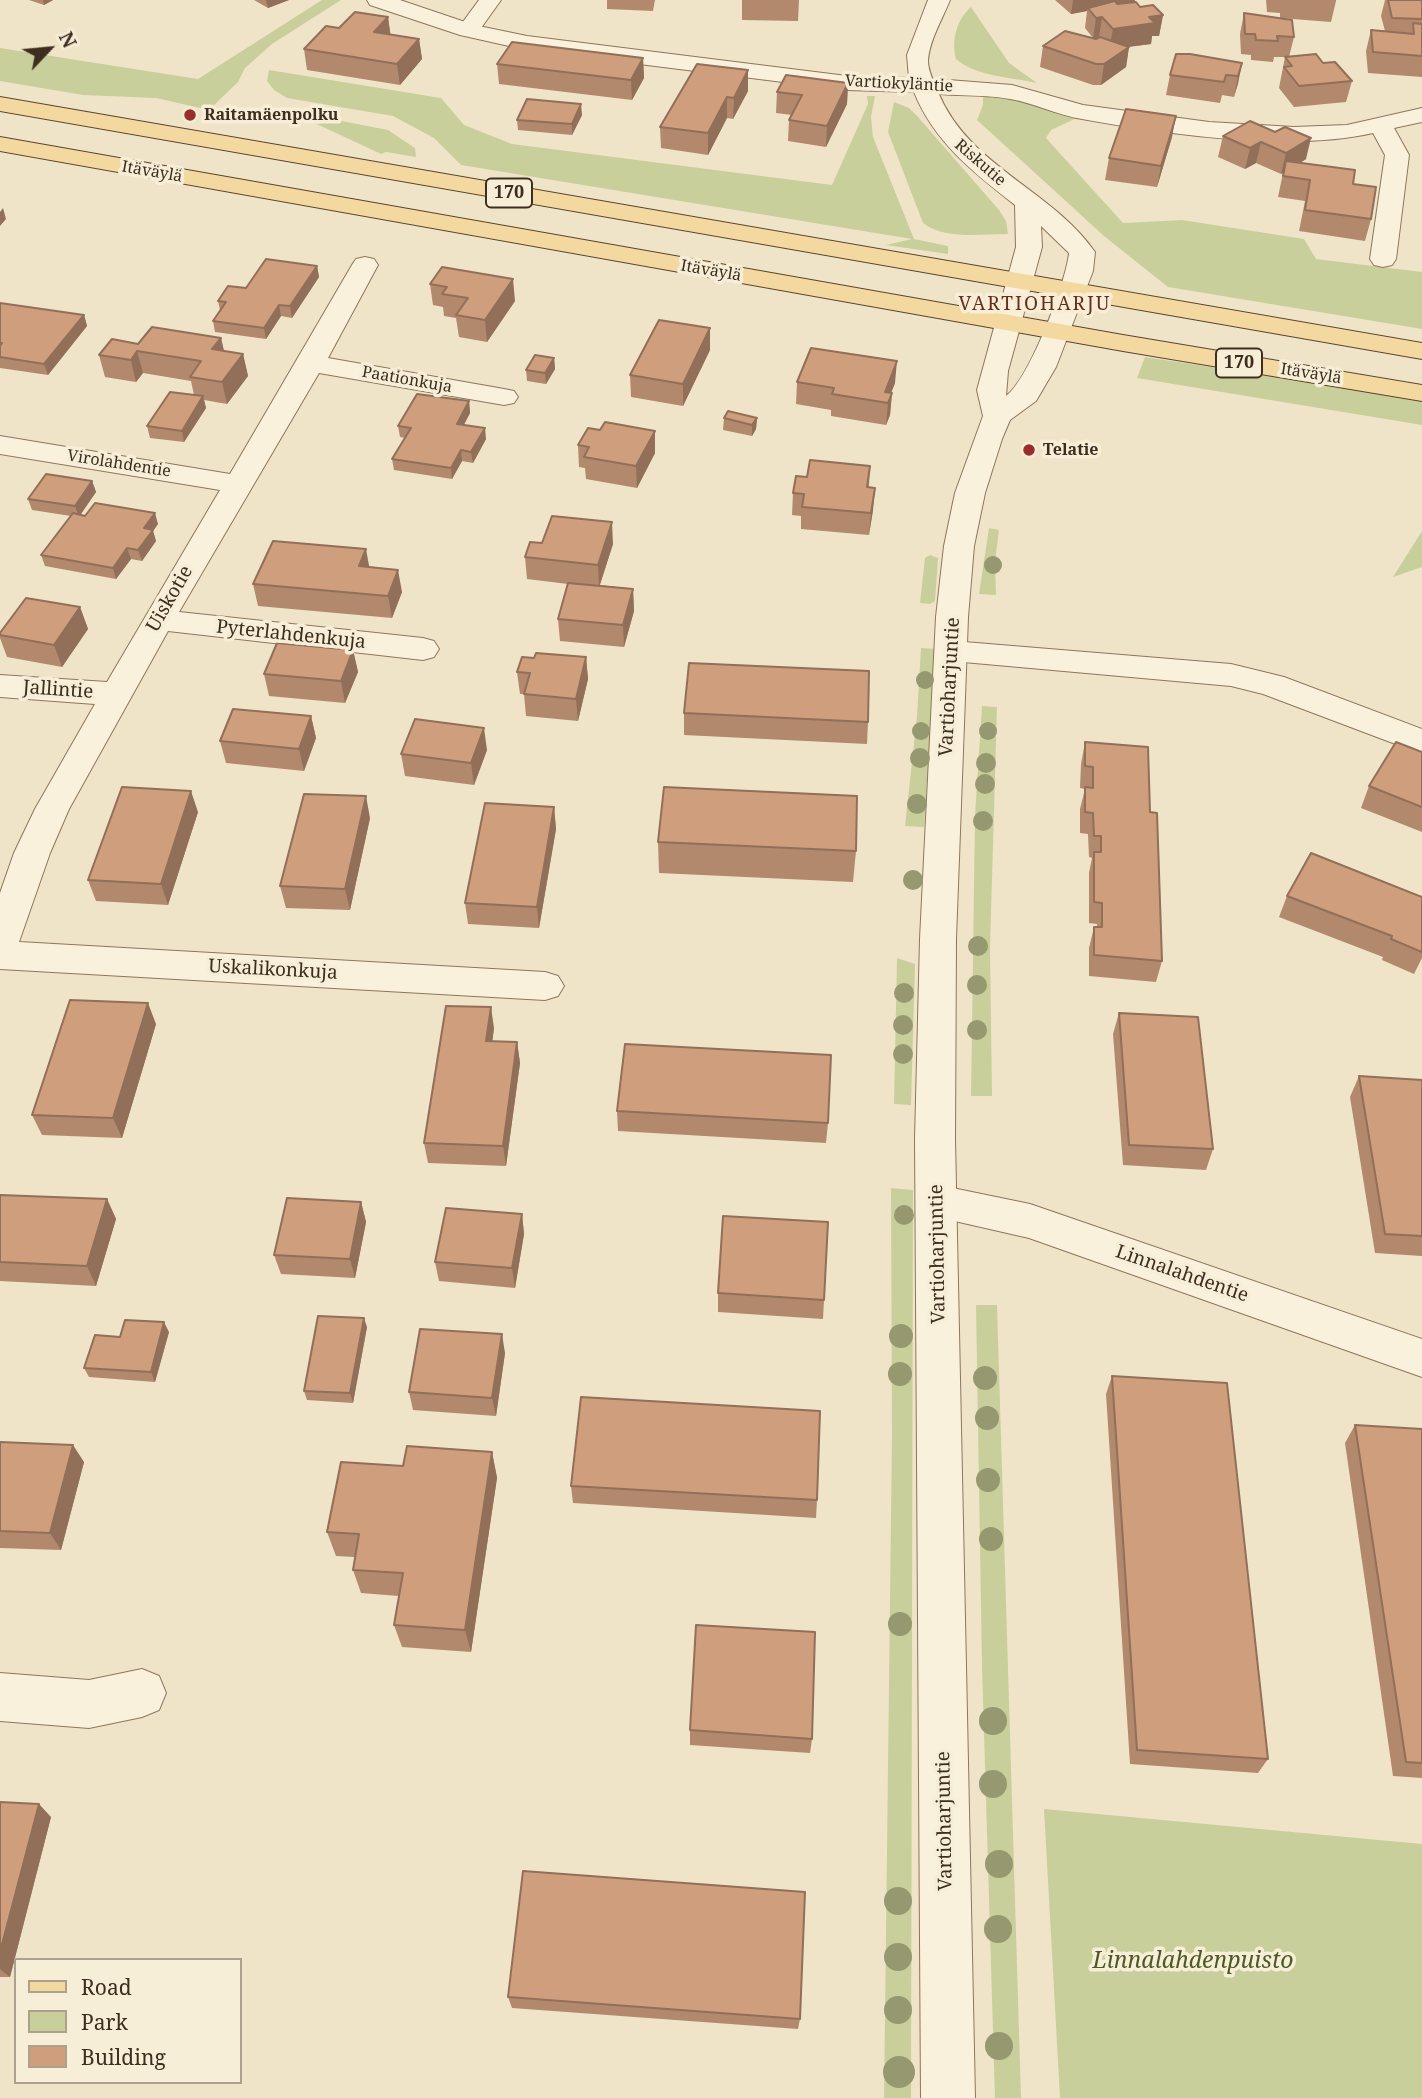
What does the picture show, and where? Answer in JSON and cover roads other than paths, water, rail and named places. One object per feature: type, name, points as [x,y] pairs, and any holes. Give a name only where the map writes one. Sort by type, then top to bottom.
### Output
[{"type":"main road","name":"170","points":[[0,104],[1422,351]]},
{"type":"main road","name":"Itäväylä","points":[[0,144],[1006,323],[1422,393]]},
{"type":"street","name":"Vartiokyläntie","points":[[378,0],[468,30],[527,43],[848,82],[1012,92],[1081,112],[1209,129],[1294,134],[1347,132],[1422,115]]},
{"type":"street","points":[[468,30],[489,0]]},
{"type":"street","name":"Riskutie","points":[[939,0],[917,61],[930,107],[943,129],[1028,204],[1064,229],[1083,252],[1080,271],[1072,290]]},
{"type":"street","points":[[1381,126],[1397,155],[1383,259]]},
{"type":"street","points":[[1019,281],[1029,247],[1028,204]]},
{"type":"street","name":"Uiskotie","points":[[0,944],[32,853],[52,809],[158,620],[311,363],[365,265]]},
{"type":"street","name":"Vartioharjuntie","points":[[947,2098],[938,1202],[935,1139],[938,939],[959,546],[970,493],[997,416],[991,390],[996,359],[1019,281]]},
{"type":"street","points":[[997,416],[1026,395],[1057,331],[1072,290]]},
{"type":"street","name":"Paationkuja","points":[[311,363],[503,397]]},
{"type":"street","name":"Virolahdentie","points":[[0,445],[238,484]]},
{"type":"street","name":"Pyterlahdenkuja","points":[[158,620],[423,649]]},
{"type":"street","points":[[952,652],[1231,675],[1284,690],[1422,743]]},
{"type":"street","name":"Jallintie","points":[[0,686],[116,694]]},
{"type":"street","name":"Uskalikonkuja","points":[[0,955],[545,986]]},
{"type":"street","name":"Linnalahdentie","points":[[938,1202],[1006,1213],[1422,1358]]},
{"type":"street","points":[[0,1697],[89,1704],[142,1693]]},
{"type":"place","name":"Raitamäenpolku","points":[[190,115]]},
{"type":"place","name":"Telatie","points":[[1029,450]]},
{"type":"district","name":"VARTIOHARJU","points":[[1035,305]]},
{"type":"park label","name":"Linnalahdenpuisto","points":[[1193,1961]]}]
